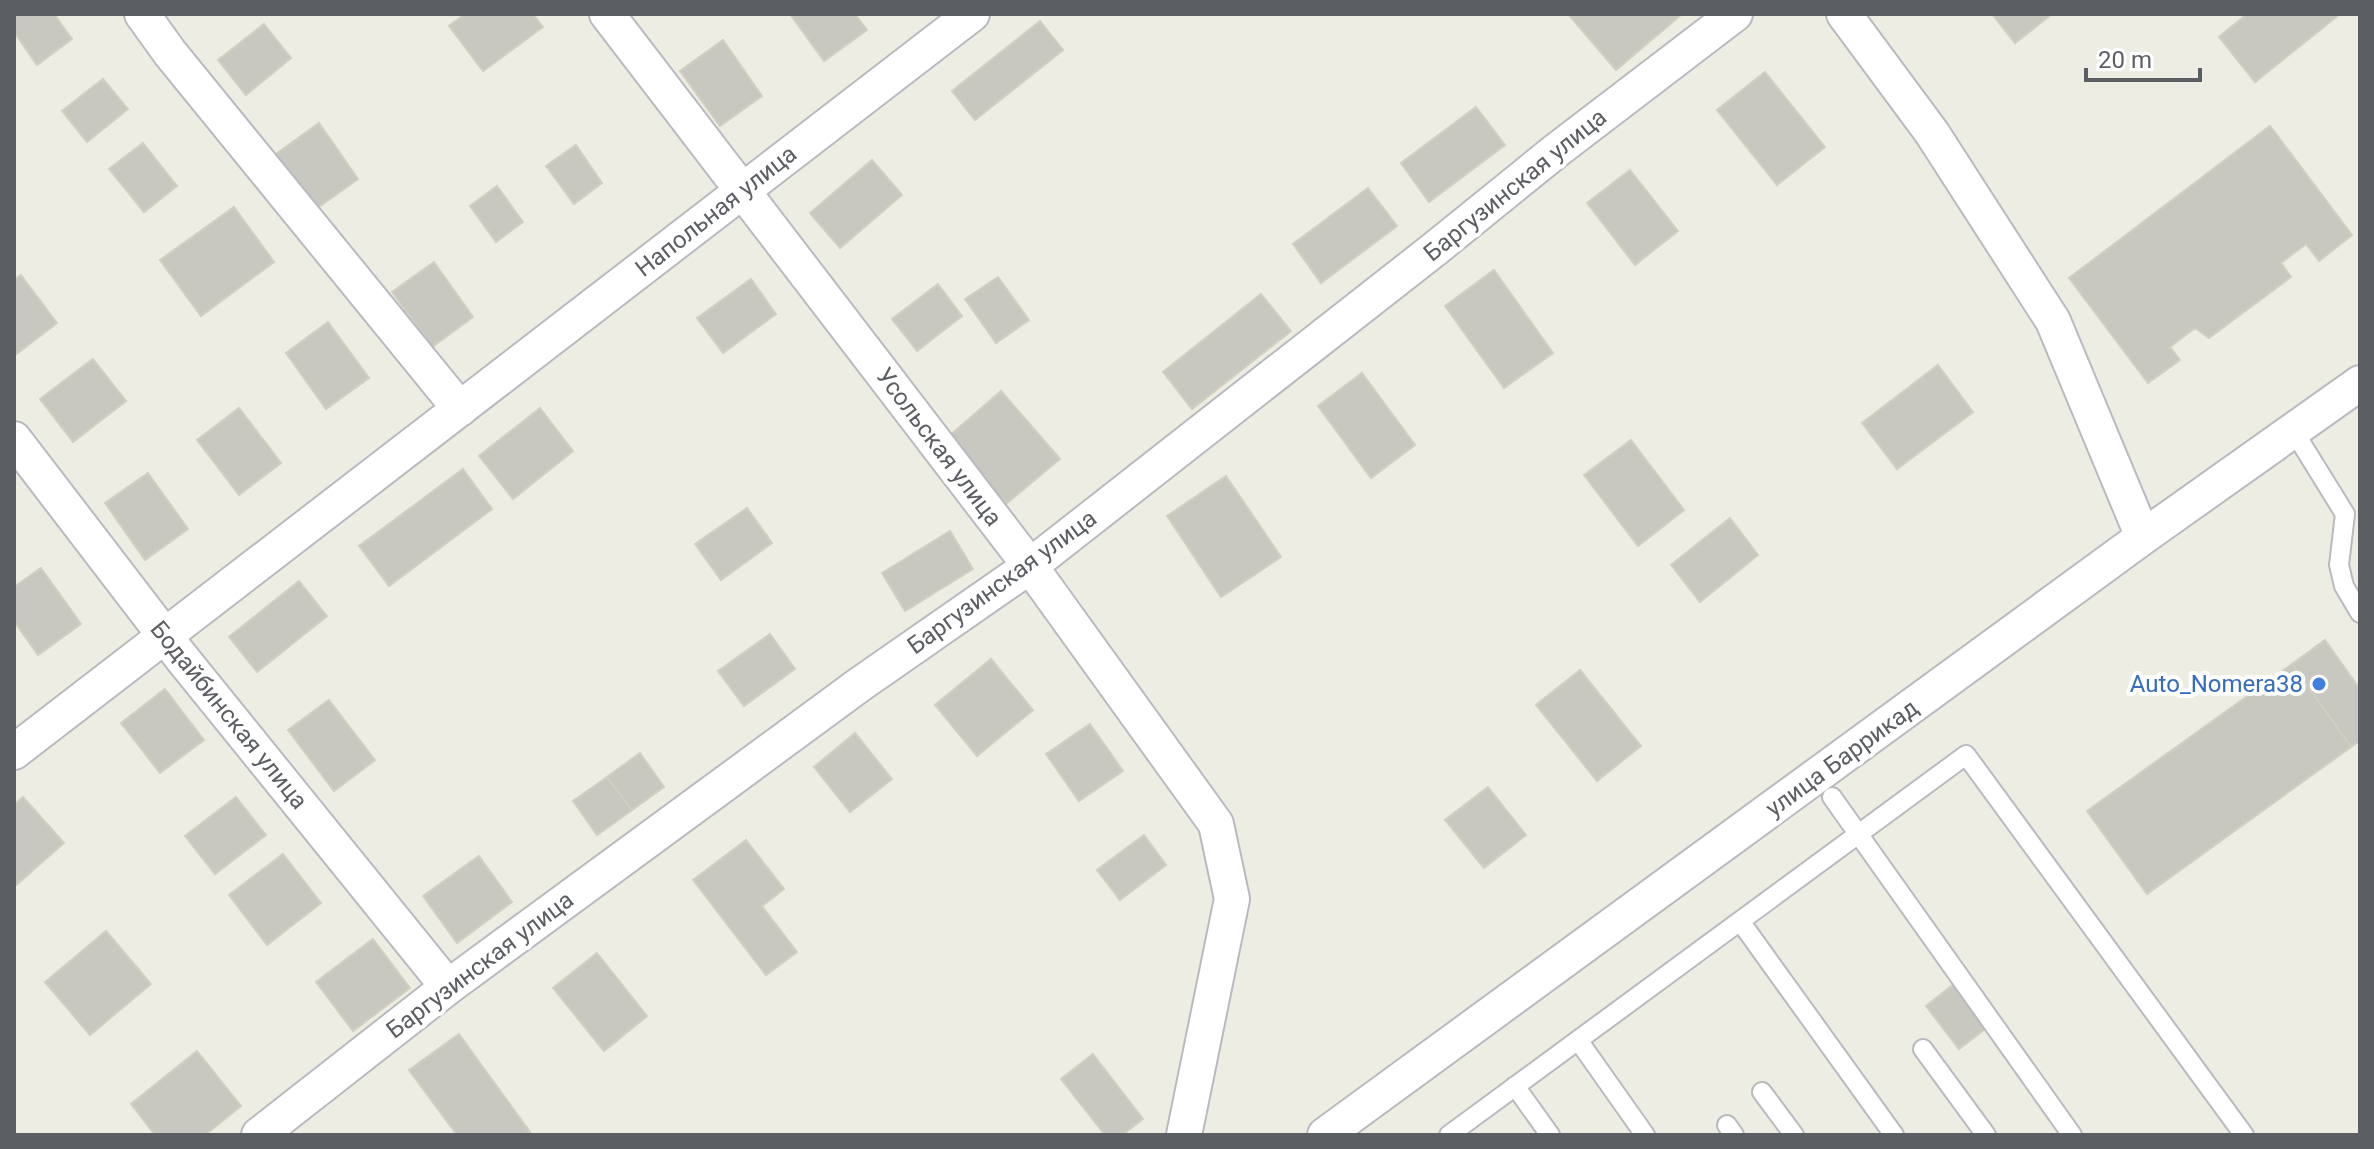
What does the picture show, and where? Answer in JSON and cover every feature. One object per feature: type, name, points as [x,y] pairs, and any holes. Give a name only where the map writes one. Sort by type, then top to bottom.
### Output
[{"type":"street","points":[[142,14],[170,53],[460,409]]},
{"type":"street","name":"Усольская улица","points":[[607,14],[1030,566],[1216,824],[1232,899],[1184,1135]]},
{"type":"street","name":"Напольная улица","points":[[14,752],[972,14]]},
{"type":"street","name":"Баргузинская улица","points":[[259,1135],[448,987],[859,685],[1030,566],[1557,150],[1735,14]]},
{"type":"street","points":[[1844,14],[1932,133],[2053,321],[2143,537]]},
{"type":"street","name":"улица Баррикад","points":[[1325,1135],[2143,537],[2360,383]]},
{"type":"street","name":"Бодайбинская улица","points":[[14,439],[165,636],[448,987]]},
{"type":"lane","points":[[2293,430],[2352,514],[2339,565],[2344,586],[2360,613]]},
{"type":"lane","points":[[1449,1135],[1966,755],[2244,1135]]},
{"type":"lane","points":[[1832,797],[2072,1135]]},
{"type":"lane","points":[[1740,921],[1894,1135]]},
{"type":"lane","points":[[1578,1040],[1645,1135]]},
{"type":"lane","points":[[1923,1049],[1986,1135]]},
{"type":"lane","points":[[1515,1086],[1550,1135]]},
{"type":"lane","points":[[1762,1092],[1794,1135]]},
{"type":"building","points":[[14,14],[54,14],[72,39],[37,65],[14,32]]},
{"type":"building","points":[[465,14],[533,14],[543,27],[483,71],[449,26]]},
{"type":"building","points":[[790,14],[855,14],[867,30],[824,61]]},
{"type":"building","points":[[1568,14],[1682,14],[1616,70]]},
{"type":"building","points":[[1992,14],[2052,14],[2015,43]]},
{"type":"building","points":[[2247,14],[2340,14],[2255,82],[2219,37]]},
{"type":"building","points":[[1040,21],[1063,50],[975,120],[952,91]]},
{"type":"building","points":[[264,24],[291,58],[246,95],[218,60]]},
{"type":"building","points":[[723,40],[762,96],[720,126],[680,71]]},
{"type":"building","points":[[1765,72],[1825,147],[1777,185],[1717,110]]},
{"type":"building","points":[[103,79],[128,109],[87,142],[62,111]]},
{"type":"building","points":[[1476,107],[1505,145],[1429,202],[1401,163]]},
{"type":"building","points":[[319,123],[358,179],[316,209],[276,154]]},
{"type":"building","points":[[2270,126],[2352,235],[2319,261],[2306,244],[2281,263],[2291,277],[2209,338],[2195,328],[2170,347],[2180,360],[2148,383],[2069,278]]},
{"type":"building","points":[[143,143],[177,186],[144,212],[109,169]]},
{"type":"building","points":[[576,145],[602,183],[574,204],[546,166]]},
{"type":"building","points":[[872,160],[902,195],[840,248],[810,213]]},
{"type":"building","points":[[1630,170],[1678,231],[1635,265],[1587,203]]},
{"type":"building","points":[[497,186],[523,222],[496,242],[470,206]]},
{"type":"building","points":[[1368,188],[1397,226],[1321,283],[1293,244]]},
{"type":"building","points":[[234,207],[274,262],[201,316],[160,260]]},
{"type":"building","points":[[434,262],[473,317],[432,347],[392,292]]},
{"type":"building","points":[[1494,270],[1553,353],[1504,388],[1445,306]]},
{"type":"building","points":[[21,275],[57,323],[14,356],[14,280]]},
{"type":"building","points":[[998,277],[1029,320],[996,343],[965,299]]},
{"type":"building","points":[[751,279],[776,314],[723,353],[697,318]]},
{"type":"building","points":[[938,284],[962,316],[917,351],[892,319]]},
{"type":"building","points":[[1261,294],[1291,331],[1192,409],[1163,372]]},
{"type":"building","points":[[328,322],[369,378],[326,409],[286,353]]},
{"type":"building","points":[[93,359],[126,401],[73,442],[40,399]]},
{"type":"building","points":[[1938,365],[1973,412],[1897,469],[1862,423]]},
{"type":"building","points":[[1362,373],[1415,445],[1371,478],[1318,406]]},
{"type":"building","points":[[1001,391],[1060,459],[1006,504],[948,437]]},
{"type":"building","points":[[239,408],[281,463],[239,495],[197,440]]},
{"type":"building","points":[[540,408],[573,451],[513,499],[479,456]]},
{"type":"building","points":[[1631,440],[1684,510],[1638,546],[1584,475]]},
{"type":"building","points":[[463,469],[492,509],[389,586],[359,546]]},
{"type":"building","points":[[148,473],[188,529],[145,560],[105,503]]},
{"type":"building","points":[[1226,476],[1281,557],[1221,597],[1167,516]]},
{"type":"building","points":[[747,508],[772,543],[721,580],[695,544]]},
{"type":"building","points":[[1730,518],[1758,555],[1700,602],[1671,565]]},
{"type":"building","points":[[950,531],[973,569],[905,611],[882,573]]},
{"type":"building","points":[[41,568],[81,624],[38,655],[14,621],[14,587]]},
{"type":"building","points":[[299,581],[327,616],[257,672],[229,637]]},
{"type":"building","points":[[770,634],[795,669],[744,706],[718,671]]},
{"type":"building","points":[[2325,640],[2360,689],[2360,741],[2351,747],[2292,664]]},
{"type":"building","points":[[991,659],[1033,710],[977,756],[935,705]]},
{"type":"building","points":[[2292,664],[2351,747],[2147,894],[2087,811]]},
{"type":"building","points":[[1580,670],[1641,746],[1597,781],[1536,705]]},
{"type":"building","points":[[165,689],[204,740],[160,773],[121,723]]},
{"type":"building","points":[[329,700],[375,760],[334,791],[288,730]]},
{"type":"building","points":[[1090,724],[1123,771],[1079,801],[1046,754]]},
{"type":"building","points":[[855,733],[892,779],[850,812],[814,767]]},
{"type":"building","points":[[640,753],[664,787],[632,810],[607,777]]},
{"type":"building","points":[[607,777],[632,810],[597,835],[573,801]]},
{"type":"building","points":[[1488,787],[1526,835],[1484,868],[1445,820]]},
{"type":"building","points":[[23,797],[64,843],[14,887],[14,805]]},
{"type":"building","points":[[236,797],[266,835],[215,874],[185,836]]},
{"type":"building","points":[[1144,835],[1166,865],[1120,900],[1097,870]]},
{"type":"building","points":[[746,840],[784,889],[762,906],[797,952],[766,975],[693,880]]},
{"type":"building","points":[[283,854],[321,903],[267,945],[229,895]]},
{"type":"building","points":[[479,856],[512,902],[457,943],[423,896]]},
{"type":"building","points":[[106,931],[151,984],[90,1035],[45,982]]},
{"type":"building","points":[[373,939],[410,988],[353,1031],[316,982]]},
{"type":"building","points":[[597,953],[647,1016],[604,1051],[553,988]]},
{"type":"building","points":[[1955,983],[1989,1026],[1959,1049],[1926,1006]]},
{"type":"building","points":[[459,1034],[530,1132],[526,1135],[457,1135],[409,1070]]},
{"type":"building","points":[[197,1051],[241,1106],[205,1135],[155,1135],[131,1104]]},
{"type":"building","points":[[1093,1054],[1143,1119],[1122,1135],[1105,1135],[1061,1079]]},
{"type":"place","name":"Auto_Nomera38","points":[[2319,684]]}]
